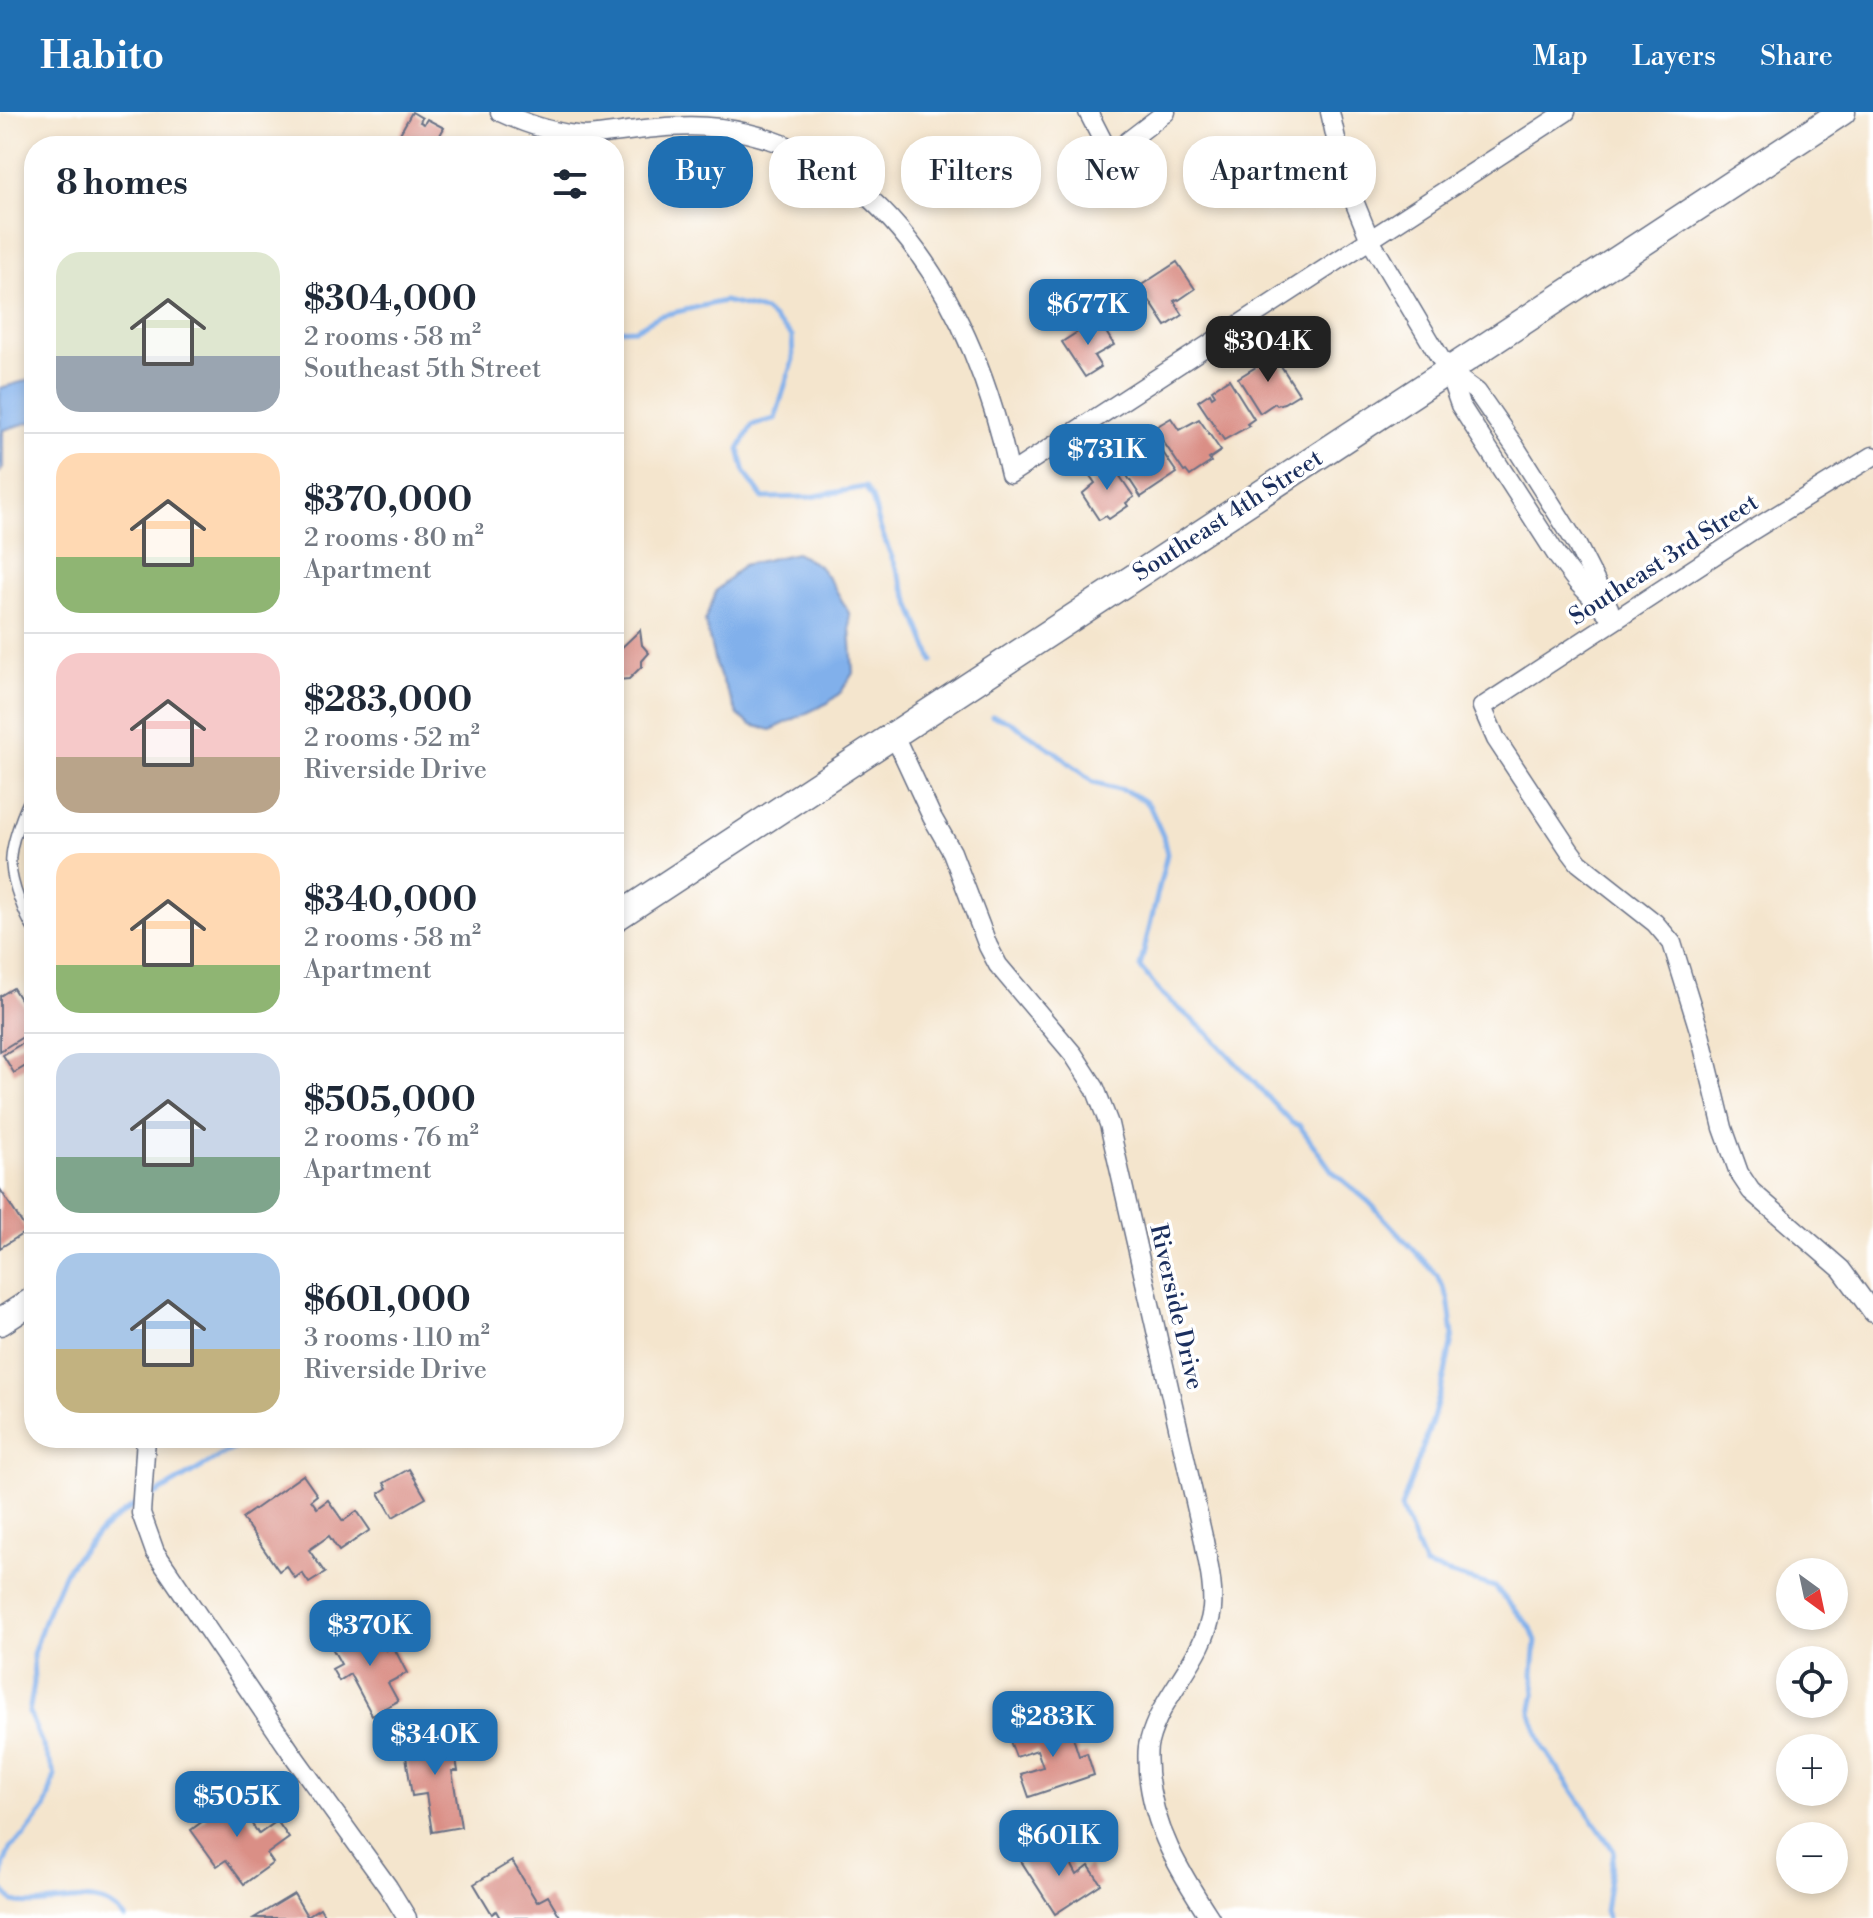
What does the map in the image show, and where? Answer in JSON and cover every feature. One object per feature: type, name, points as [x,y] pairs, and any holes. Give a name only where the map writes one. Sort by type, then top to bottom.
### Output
[{"type":"main road","name":"Southeast 4th Street","points":[[624,912],[1842,112]]},
{"type":"main road","points":[[0,1322],[24,1306]]},
{"type":"street","points":[[500,112],[549,131],[586,136],[719,120],[802,152],[846,178],[893,220],[953,308],[1000,428],[1010,474],[1566,112]]},
{"type":"street","points":[[1088,112],[1110,155],[1166,112]]},
{"type":"street","points":[[1330,112],[1345,179],[1370,240],[1448,371],[1460,405],[1558,557],[1577,582],[1614,620]]},
{"type":"street","name":"Southeast 3rd Street","points":[[1873,456],[1482,707],[1496,739],[1579,863],[1655,923],[1672,943],[1699,1030],[1723,1128],[1739,1173],[1751,1191],[1841,1269],[1873,1313]]},
{"type":"street","name":"Riverside Drive","points":[[894,735],[952,852],[998,965],[1073,1054],[1095,1088],[1109,1124],[1200,1527],[1212,1596],[1209,1623],[1166,1703],[1148,1745],[1150,1792],[1169,1850],[1210,1918]]},
{"type":"street","points":[[145,1448],[141,1513],[155,1552],[407,1918]]},
{"type":"lane","points":[[24,814],[10,863],[24,913]]},
{"type":"water","points":[[24,381],[24,424],[3,430],[3,468],[0,472],[0,388]]},
{"type":"water","points":[[796,553],[818,565],[849,613],[853,673],[841,692],[828,703],[771,730],[751,725],[738,715],[716,667],[705,621],[716,591],[743,565]]},
{"type":"building","points":[[412,112],[422,118],[420,122],[424,124],[427,119],[444,128],[440,136],[399,136]]},
{"type":"building","points":[[1177,262],[1195,289],[1174,301],[1183,315],[1166,326],[1140,286]]},
{"type":"building","points":[[1098,319],[1114,345],[1094,356],[1101,367],[1085,377],[1062,342]]},
{"type":"building","points":[[1269,354],[1271,357],[1274,355],[1299,394],[1284,403],[1275,403],[1260,413],[1238,378],[1259,365],[1258,362]]},
{"type":"building","points":[[1229,379],[1254,419],[1247,424],[1249,426],[1224,440],[1198,401],[1210,393],[1212,397],[1215,395],[1212,390]]},
{"type":"building","points":[[1171,418],[1179,430],[1199,419],[1221,451],[1190,476],[1154,428]]},
{"type":"building","points":[[1149,432],[1177,473],[1141,497],[1120,465],[1136,458],[1128,447]]},
{"type":"building","points":[[1109,460],[1134,497],[1126,503],[1128,506],[1109,519],[1106,516],[1099,520],[1082,494],[1095,483],[1088,473]]},
{"type":"building","points":[[640,630],[642,645],[649,653],[642,666],[629,679],[624,679],[624,645]]},
{"type":"building","points":[[13,988],[24,1006],[24,1036],[0,1051],[0,996]]},
{"type":"building","points":[[24,1042],[24,1067],[14,1073],[3,1055]]},
{"type":"building","points":[[0,1189],[24,1226],[24,1233],[0,1248]]},
{"type":"building","points":[[409,1469],[426,1498],[393,1517],[379,1493],[387,1488],[384,1483]]},
{"type":"building","points":[[303,1475],[317,1495],[311,1500],[317,1508],[328,1500],[343,1521],[357,1511],[370,1530],[339,1551],[329,1536],[309,1550],[325,1573],[309,1583],[302,1573],[295,1578],[286,1566],[279,1571],[242,1518]]},
{"type":"building","points":[[374,1627],[386,1650],[393,1646],[407,1673],[388,1683],[398,1701],[372,1715],[350,1674],[339,1681],[332,1669],[341,1664],[332,1648]]},
{"type":"building","points":[[1068,1722],[1079,1756],[1087,1753],[1094,1775],[1029,1797],[1021,1774],[1043,1767],[1037,1750],[1016,1757],[1010,1741]]},
{"type":"building","points":[[451,1729],[458,1771],[452,1771],[461,1827],[432,1832],[426,1794],[412,1796],[406,1756],[411,1755],[409,1741],[420,1740],[419,1734]]},
{"type":"building","points":[[238,1795],[246,1805],[241,1809],[259,1834],[277,1821],[289,1838],[267,1854],[273,1863],[244,1884],[226,1860],[217,1866],[191,1830],[207,1818],[200,1809],[216,1798],[222,1807]]},
{"type":"building","points":[[1061,1844],[1077,1875],[1089,1866],[1101,1884],[1055,1914],[1021,1861],[1040,1848],[1045,1855]]},
{"type":"building","points":[[512,1861],[537,1902],[548,1896],[561,1918],[500,1918],[496,1911],[492,1914],[474,1884]]},
{"type":"building","points":[[294,1894],[307,1916],[320,1908],[326,1918],[254,1918]]},
{"type":"waterway","points":[[624,330],[636,329],[659,316],[724,301],[765,311],[792,336],[793,359],[775,419],[752,425],[739,449],[745,473],[763,498],[810,497],[865,487],[872,498],[881,530],[933,661]]},
{"type":"waterway","points":[[992,716],[1009,721],[1093,782],[1126,791],[1149,805],[1163,836],[1167,854],[1140,967],[1162,994],[1209,1034],[1292,1123],[1299,1125],[1332,1171],[1369,1202],[1438,1276],[1448,1298],[1453,1335],[1432,1422],[1401,1508],[1425,1566],[1495,1587],[1531,1628],[1536,1641],[1535,1693],[1531,1714],[1543,1747],[1614,1851],[1605,1911],[1608,1918]]},
{"type":"waterway","points":[[146,1500],[234,1448]]},
{"type":"waterway","points":[[125,1918],[113,1907],[87,1899],[28,1904],[13,1902],[1,1887],[10,1848],[25,1835],[45,1809],[55,1775],[29,1713],[34,1683],[33,1654],[50,1603],[67,1569],[82,1551],[108,1525],[137,1504]]}]
